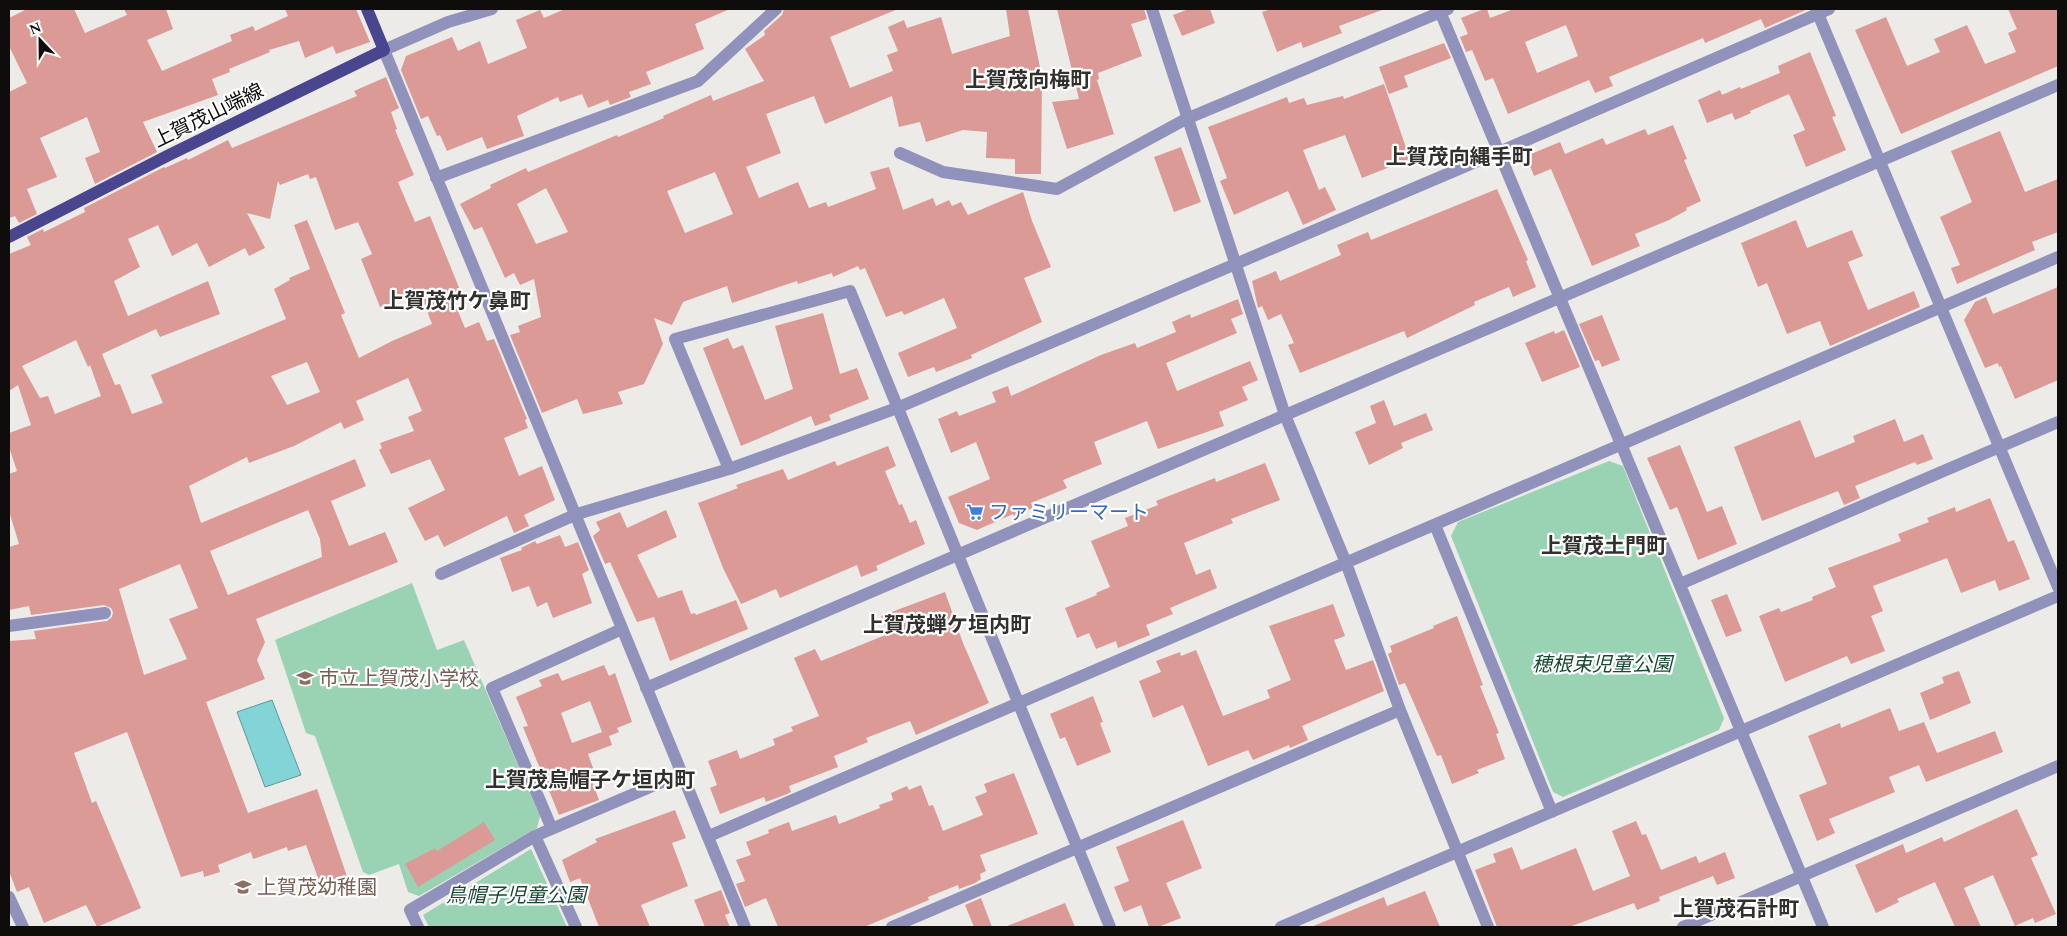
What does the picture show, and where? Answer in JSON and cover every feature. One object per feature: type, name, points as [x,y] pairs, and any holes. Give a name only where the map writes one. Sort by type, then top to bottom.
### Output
[{"type":"main road","points":[[367,9],[384,50]]},
{"type":"main road","name":"上賀茂山端線","points":[[9,237],[126,176],[384,50]]},
{"type":"street","points":[[492,9],[448,22],[384,50],[746,927]]},
{"type":"street","points":[[436,178],[698,81],[776,9]]},
{"type":"street","points":[[1152,9],[1186,119],[1285,415],[1346,563],[1400,710],[1488,927]]},
{"type":"street","points":[[900,153],[943,172],[1056,189],[1186,119],[1443,10],[1499,152],[1823,927]]},
{"type":"street","points":[[440,574],[577,514],[729,469],[897,408],[1499,152],[1821,10],[1880,160],[2058,587]]},
{"type":"street","points":[[646,688],[2058,85]]},
{"type":"street","points":[[709,836],[2058,257]]},
{"type":"street","points":[[729,469],[675,339],[850,291],[1110,927]]},
{"type":"street","points":[[1680,584],[2058,422]]},
{"type":"street","points":[[1435,525],[1552,812]]},
{"type":"street","points":[[1281,927],[2058,596]]},
{"type":"street","points":[[9,626],[105,613]]},
{"type":"street","points":[[552,829],[492,688],[622,630]]},
{"type":"street","points":[[892,927],[1400,710]]},
{"type":"street","points":[[1683,927],[2058,766]]},
{"type":"street","points":[[418,927],[410,910],[534,836],[683,773]]},
{"type":"street","points":[[534,836],[576,927]]},
{"type":"street","points":[[9,897],[23,927]]},
{"type":"green space","name":"穂根束児童公園","points":[[1609,461],[1623,466],[1724,718],[1719,730],[1563,797],[1553,792],[1451,536],[1458,522]]},
{"type":"green space","points":[[412,583],[437,650],[464,640],[540,816],[537,828],[419,896],[408,892],[399,864],[369,875],[363,872],[315,736],[306,733],[275,640]]},
{"type":"green space","name":"鳥帽子児童公園","points":[[531,849],[567,927],[429,927],[423,915]]},
{"type":"water","points":[[272,700],[301,775],[265,787],[237,712]]},
{"type":"building","points":[[27,9],[74,9],[85,33],[127,15],[124,9],[166,9],[173,29],[147,40],[162,71],[232,41],[230,35],[253,26],[255,31],[288,16],[285,9],[356,9],[370,42],[336,54],[333,46],[305,58],[299,41],[269,50],[270,52],[229,69],[230,72],[212,79],[218,95],[143,122],[157,152],[95,184],[85,158],[100,152],[87,117],[40,138],[57,177],[27,189],[37,214],[19,223],[15,216],[9,218],[9,92],[27,83],[9,46],[9,18]]},
{"type":"building","points":[[565,9],[730,9],[695,24],[704,49],[646,72],[651,84],[629,92],[631,97],[610,105],[608,100],[588,108],[582,94],[560,102],[558,97],[517,116],[524,136],[487,149],[482,137],[447,151],[440,135],[437,136],[428,116],[421,119],[401,70],[406,56],[452,37],[458,51],[480,41],[488,64],[527,48],[516,20],[540,10],[544,18]]},
{"type":"building","points":[[784,9],[898,9],[830,37],[850,88],[893,71],[887,55],[898,51],[888,27],[904,20],[907,28],[941,17],[952,54],[1010,36],[1006,9],[1028,9],[1042,77],[1041,174],[1015,174],[1015,159],[986,158],[987,132],[963,130],[926,142],[920,122],[899,127],[892,96],[825,124],[814,96],[766,114],[781,153],[746,167],[759,198],[798,182],[809,208],[826,202],[828,207],[876,189],[870,172],[889,167],[903,210],[933,198],[936,206],[949,200],[952,206],[961,202],[968,215],[1023,192],[1032,221],[1051,267],[1024,278],[1042,322],[971,355],[972,358],[936,372],[934,367],[908,377],[898,353],[957,328],[944,298],[904,315],[902,311],[886,317],[865,268],[860,270],[858,266],[833,277],[832,273],[798,284],[797,281],[732,303],[727,286],[683,302],[672,325],[654,318],[663,344],[644,384],[618,392],[623,404],[583,414],[577,399],[542,413],[510,335],[520,332],[518,326],[541,317],[534,279],[520,285],[514,273],[505,278],[482,227],[474,230],[460,204],[491,188],[490,185],[526,168],[528,172],[617,135],[618,137],[664,118],[663,116],[711,95],[713,101],[764,81],[745,49],[765,35],[764,31],[782,15]],"holes":[[[715,172],[733,214],[685,233],[667,191]],[[546,188],[568,232],[536,244],[517,204]]]},
{"type":"building","points":[[1057,9],[1144,9],[1147,19],[1131,24],[1142,56],[1098,73],[1099,79],[1097,80],[1114,134],[1067,149],[1052,102],[1079,99]]},
{"type":"building","points":[[1189,9],[1210,9],[1215,23],[1182,36],[1173,15]]},
{"type":"building","points":[[1271,9],[1382,10],[1339,26],[1342,33],[1303,48],[1301,42],[1277,52],[1262,12]]},
{"type":"building","points":[[1484,9],[1487,9],[1490,18],[1514,9],[1808,9],[1765,28],[1761,19],[1705,43],[1703,38],[1609,77],[1613,86],[1595,93],[1589,80],[1508,114],[1493,78],[1485,81],[1472,50],[1466,52],[1460,37],[1468,34],[1461,18]],"holes":[[[1566,25],[1578,56],[1537,73],[1525,42]]]},
{"type":"building","points":[[2008,9],[2058,9],[2058,66],[1901,134],[1855,30],[1886,17],[1907,66],[1940,52],[1934,39],[1967,25],[1985,64],[2016,52],[2008,33],[2017,29]]},
{"type":"building","points":[[1444,43],[1451,58],[1404,76],[1408,87],[1389,94],[1379,67]]},
{"type":"building","points":[[1810,52],[1836,116],[1832,117],[1846,150],[1806,167],[1793,135],[1805,130],[1789,94],[1750,111],[1751,113],[1735,120],[1732,113],[1707,123],[1698,100],[1720,90],[1722,95],[1740,87],[1741,89],[1780,73],[1778,66]]},
{"type":"building","points":[[386,77],[399,108],[391,112],[397,129],[395,130],[414,175],[398,182],[415,222],[430,216],[462,295],[453,299],[465,328],[479,322],[487,341],[494,339],[527,419],[525,420],[528,428],[504,438],[519,476],[542,466],[555,500],[524,515],[529,526],[514,533],[507,516],[444,547],[438,535],[425,541],[408,508],[445,490],[430,459],[391,474],[379,450],[382,448],[380,443],[414,431],[408,417],[422,411],[408,378],[356,401],[364,420],[344,429],[341,422],[294,446],[249,463],[247,457],[189,486],[201,523],[355,459],[366,486],[331,501],[349,546],[385,532],[398,562],[256,619],[265,642],[257,660],[265,679],[206,702],[248,813],[317,789],[351,888],[325,897],[306,845],[288,851],[287,847],[253,859],[251,852],[218,865],[220,872],[204,877],[203,871],[181,877],[127,732],[74,753],[92,803],[96,801],[141,908],[97,927],[86,905],[44,923],[29,887],[17,892],[9,871],[9,641],[36,639],[34,631],[107,621],[112,617],[113,612],[111,608],[104,605],[31,615],[29,606],[9,610],[9,547],[19,544],[9,511],[9,474],[17,471],[9,447],[9,433],[31,425],[18,385],[9,391],[9,254],[31,245],[27,237],[43,229],[44,232],[85,212],[84,208],[164,167],[187,158],[188,160],[228,140],[232,148],[357,96],[354,91]],"holes":[[[308,174],[310,179],[316,177],[335,230],[358,222],[372,254],[361,259],[380,307],[420,293],[432,324],[359,358],[341,315],[345,313],[307,220],[294,225],[310,269],[289,278],[290,280],[274,289],[286,319],[151,375],[163,403],[132,414],[120,384],[115,385],[102,354],[156,329],[160,337],[220,314],[208,281],[128,316],[114,281],[140,267],[128,239],[158,225],[172,256],[197,243],[209,267],[245,248],[249,256],[265,248],[247,213],[270,219],[278,181],[280,185]],[[76,340],[88,367],[90,365],[101,396],[55,414],[48,396],[40,398],[22,366]],[[307,362],[320,392],[287,405],[271,376]],[[308,510],[320,539],[322,557],[228,595],[210,551]],[[180,564],[198,608],[169,619],[187,659],[144,675],[119,589]]]},
{"type":"building","points":[[1384,84],[1410,159],[1362,178],[1345,135],[1303,150],[1319,190],[1325,187],[1336,210],[1303,225],[1288,191],[1234,215],[1220,181],[1227,178],[1208,127],[1287,97],[1289,103],[1304,98],[1307,105],[1343,96],[1344,99]]},
{"type":"building","points":[[1673,125],[1687,159],[1684,160],[1701,201],[1686,208],[1687,210],[1669,220],[1635,234],[1640,246],[1592,266],[1551,169],[1534,176],[1526,156],[1560,142],[1565,154],[1603,138],[1606,145],[1645,129],[1648,135]]},
{"type":"building","points":[[2000,131],[2025,192],[2058,179],[2058,232],[2032,242],[2035,250],[1957,284],[1951,268],[1960,265],[1940,217],[1972,202],[1951,151]]},
{"type":"building","points":[[1181,147],[1201,202],[1174,212],[1154,157]]},
{"type":"building","points":[[1497,189],[1528,260],[1526,261],[1536,287],[1513,297],[1509,287],[1474,302],[1475,305],[1407,338],[1404,331],[1300,373],[1288,345],[1294,343],[1281,314],[1268,320],[1262,306],[1258,308],[1252,281],[1276,271],[1280,281],[1341,255],[1337,245],[1368,232],[1371,240]]},
{"type":"building","points":[[1796,220],[1807,248],[1852,230],[1863,256],[1848,262],[1868,310],[1914,291],[1920,307],[1830,346],[1820,321],[1787,334],[1767,283],[1758,287],[1741,243]]},
{"type":"building","points":[[2058,287],[2058,380],[2015,399],[2001,366],[1999,367],[1998,363],[1985,368],[1964,320],[1975,302],[1986,297],[1993,314]]},
{"type":"building","points":[[1238,299],[1243,314],[1231,319],[1237,333],[1166,363],[1177,391],[1250,361],[1258,380],[1242,387],[1248,400],[1219,412],[1224,426],[1158,449],[1147,421],[1094,442],[1102,464],[1063,480],[1067,488],[1031,503],[1033,508],[1014,516],[1013,514],[977,530],[959,523],[948,497],[990,479],[976,442],[951,453],[938,419],[957,411],[959,416],[996,402],[992,392],[1008,386],[1011,396],[1101,355],[1135,343],[1137,348],[1176,332],[1172,322],[1190,314],[1191,318]]},
{"type":"building","points":[[823,313],[840,374],[857,368],[869,399],[829,415],[831,420],[815,426],[811,416],[741,446],[703,348],[728,338],[733,349],[743,345],[765,400],[793,389],[775,326]]},
{"type":"building","points":[[1602,315],[1620,360],[1602,367],[1599,360],[1595,361],[1579,324]]},
{"type":"building","points":[[1564,330],[1580,367],[1542,382],[1525,343],[1554,331],[1555,334]]},
{"type":"building","points":[[1384,400],[1394,426],[1426,413],[1433,430],[1401,443],[1403,448],[1369,465],[1355,432],[1376,423],[1370,406]]},
{"type":"building","points":[[1895,419],[1904,442],[1923,434],[1933,459],[1917,465],[1915,462],[1855,486],[1860,498],[1844,505],[1838,491],[1762,521],[1734,447],[1800,420],[1815,458],[1855,442],[1853,436]]},
{"type":"building","points":[[1680,445],[1707,512],[1722,506],[1737,544],[1698,560],[1677,507],[1670,510],[1647,458]]},
{"type":"building","points":[[888,446],[896,466],[885,471],[899,505],[902,504],[910,523],[916,520],[925,544],[876,566],[878,570],[861,577],[857,565],[780,598],[776,589],[741,604],[723,568],[698,503],[738,488],[736,485],[783,469],[788,480],[835,461],[837,466]]},
{"type":"building","points":[[1265,463],[1280,500],[1231,519],[1233,523],[1184,543],[1196,575],[1210,569],[1217,588],[1170,608],[1173,614],[1146,625],[1150,635],[1118,648],[1116,641],[1096,649],[1089,633],[1077,638],[1065,608],[1097,595],[1096,593],[1110,587],[1091,541],[1128,526],[1125,518],[1158,505],[1156,501],[1215,478],[1216,482]]},
{"type":"building","points":[[1990,498],[2008,542],[2014,540],[2030,579],[1999,591],[1995,580],[1961,593],[1947,558],[1873,586],[1883,611],[1871,616],[1885,651],[1851,664],[1847,656],[1785,682],[1759,616],[1779,608],[1781,612],[1813,600],[1812,597],[1836,587],[1828,568],[1901,541],[1898,534],[1929,522],[1927,518],[1955,507],[1956,512]]},
{"type":"building","points":[[666,510],[677,537],[637,555],[658,598],[682,590],[691,614],[695,613],[696,615],[736,600],[748,629],[670,661],[654,617],[637,622],[610,562],[605,564],[593,536],[600,530],[596,522],[620,512],[627,528]]},
{"type":"building","points":[[560,535],[565,547],[578,542],[589,570],[582,574],[592,603],[553,618],[547,602],[537,607],[529,586],[512,592],[500,558],[522,550],[521,548],[535,541],[537,544]]},
{"type":"building","points":[[945,592],[963,643],[989,703],[916,735],[910,721],[866,738],[868,742],[834,756],[838,767],[789,786],[791,792],[766,802],[764,797],[720,814],[710,788],[717,785],[708,761],[737,750],[740,759],[775,745],[773,739],[793,731],[791,727],[819,716],[794,658],[815,649],[821,661],[888,634],[881,616]]},
{"type":"building","points":[[1727,594],[1742,631],[1726,637],[1711,600]]},
{"type":"building","points":[[1333,604],[1345,636],[1334,640],[1346,670],[1373,660],[1384,691],[1302,726],[1308,740],[1290,748],[1289,745],[1253,760],[1248,750],[1208,766],[1183,705],[1153,718],[1139,681],[1161,672],[1156,661],[1180,652],[1181,656],[1196,650],[1223,716],[1270,698],[1267,690],[1291,680],[1269,626]]},
{"type":"building","points":[[1457,616],[1483,685],[1480,686],[1499,733],[1496,734],[1505,759],[1477,770],[1479,773],[1452,784],[1441,755],[1437,756],[1405,683],[1399,685],[1388,654],[1392,652],[1390,646],[1434,628],[1433,626]]},
{"type":"building","points":[[604,665],[609,676],[615,673],[632,722],[617,728],[619,732],[609,736],[612,745],[588,754],[596,776],[591,778],[599,800],[559,815],[523,727],[528,726],[516,697],[542,686],[539,680],[558,673],[562,681]],"holes":[[[590,701],[602,732],[572,743],[561,713]]]},
{"type":"building","points":[[1959,671],[1971,703],[1930,720],[1920,693],[1944,683],[1942,677]]},
{"type":"building","points":[[1093,696],[1103,722],[1100,723],[1111,752],[1077,766],[1065,737],[1060,739],[1050,714]]},
{"type":"building","points":[[1890,708],[1899,731],[1924,722],[1937,753],[1995,731],[2003,752],[1926,782],[1919,765],[1889,777],[1895,792],[1829,819],[1835,833],[1817,841],[1799,795],[1827,784],[1808,736],[1840,723],[1841,728]]},
{"type":"building","points":[[1014,773],[1038,834],[980,855],[986,871],[980,874],[981,879],[975,883],[959,889],[958,885],[928,897],[929,900],[864,927],[778,927],[766,898],[745,907],[736,884],[745,881],[736,860],[751,855],[746,842],[769,833],[768,830],[789,822],[792,831],[836,815],[839,824],[880,808],[879,805],[893,800],[891,793],[907,786],[909,790],[921,785],[929,806],[933,805],[943,831],[983,815],[975,797],[987,792],[984,784]]},
{"type":"building","points":[[2017,809],[2038,855],[2031,858],[2056,914],[2035,923],[2033,918],[2015,926],[1993,875],[1964,888],[1981,927],[1955,927],[1935,882],[1897,899],[1899,902],[1876,913],[1855,865],[1903,844],[1906,853],[1942,837],[1944,842]]},
{"type":"building","points":[[675,810],[686,838],[672,843],[688,886],[641,905],[650,927],[599,927],[580,878],[570,882],[562,860],[597,842],[595,839]]},
{"type":"building","points":[[1183,820],[1202,868],[1166,883],[1181,918],[1158,927],[1149,927],[1141,905],[1124,912],[1114,887],[1129,881],[1116,847]]},
{"type":"building","points":[[1636,821],[1642,835],[1646,834],[1661,870],[1696,856],[1699,863],[1725,852],[1735,878],[1717,885],[1713,876],[1659,897],[1660,901],[1637,910],[1634,903],[1569,927],[1497,927],[1475,870],[1496,862],[1493,854],[1512,847],[1521,870],[1576,848],[1593,891],[1630,876],[1612,831]]},
{"type":"building","points":[[484,822],[495,840],[418,887],[405,864],[435,848],[437,851]]},
{"type":"building","points":[[721,890],[730,913],[725,915],[730,927],[705,927],[694,900]]},
{"type":"building","points":[[1425,891],[1440,927],[1311,927],[1384,897],[1387,906]]},
{"type":"building","points":[[981,898],[992,927],[974,927],[965,905]]},
{"type":"building","points":[[1065,903],[1075,927],[1007,927],[1007,926]]},
{"type":"place","name":"ファミリーマート","points":[[975,512]]},
{"type":"place","name":"市立上賀茂小学校","points":[[305,678]]},
{"type":"place","name":"上賀茂幼稚園","points":[[243,887]]},
{"type":"district","name":"上賀茂向梅町","points":[[1028,80]]},
{"type":"district","name":"上賀茂向縄手町","points":[[1459,157]]},
{"type":"district","name":"上賀茂竹ケ鼻町","points":[[457,301]]},
{"type":"district","name":"上賀茂土門町","points":[[1604,546]]},
{"type":"district","name":"上賀茂蝉ケ垣内町","points":[[947,625]]},
{"type":"district","name":"上賀茂烏帽子ケ垣内町","points":[[590,780]]},
{"type":"district","name":"上賀茂石計町","points":[[1736,909]]}]
